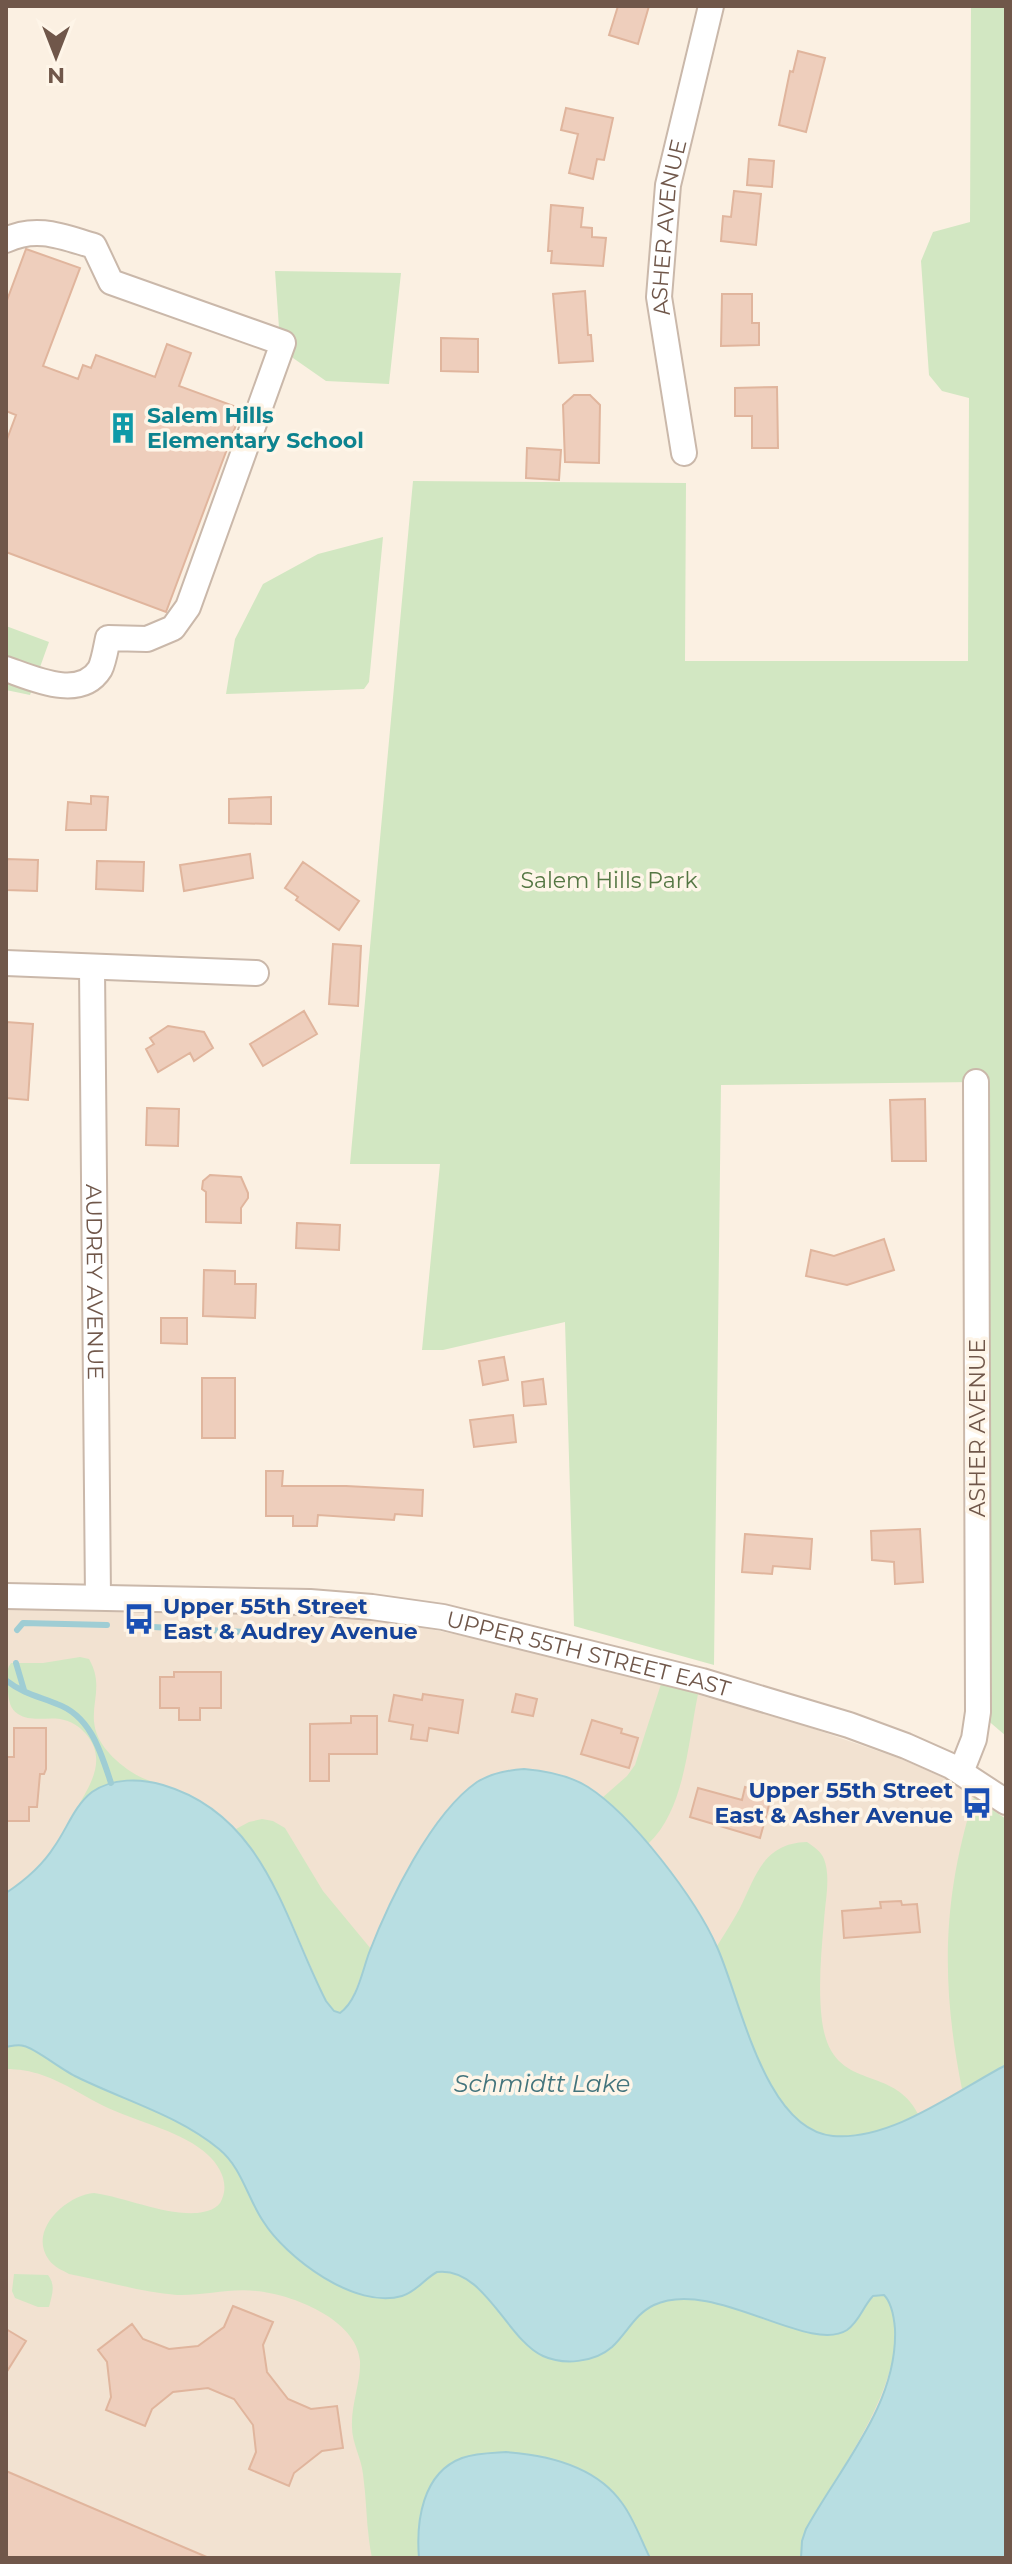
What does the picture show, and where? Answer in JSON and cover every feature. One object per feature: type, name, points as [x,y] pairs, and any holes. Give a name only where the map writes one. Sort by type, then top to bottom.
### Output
[{"type":"street","name":"ASHER AVENUE","points":[[684,453],[659,297],[668,185],[711,6]]},
{"type":"street","points":[[6,240],[22,232],[56,235],[94,246],[111,282],[283,343],[188,607],[173,628],[147,639],[108,638],[100,669],[86,681],[58,687],[6,669]]},
{"type":"street","points":[[6,963],[256,973]]},
{"type":"street","name":"AUDREY AVENUE","points":[[92,968],[98,1597]]},
{"type":"street","name":"ASHER AVENUE","points":[[961,1772],[974,1739],[978,1712],[976,1082]]},
{"type":"street","name":"UPPER 55TH STREET EAST","points":[[6,1596],[344,1604],[443,1617],[612,1657],[762,1698],[889,1739],[961,1772],[1006,1802]]},
{"type":"shaded area","points":[[6,1609],[309,1616],[371,1620],[425,1628],[639,1678],[797,1723],[901,1759],[944,1778],[974,1797],[976,2126],[1006,2148],[1006,2558],[6,2558]]},
{"type":"green space","name":"Salem Hills Park","points":[[971,6],[1006,6],[1006,1736],[978,1712],[976,1082],[721,1085],[714,1665],[574,1626],[565,1322],[443,1350],[422,1350],[440,1164],[350,1164],[413,481],[686,483],[685,661],[968,661],[969,398],[942,391],[929,375],[921,261],[933,232],[970,222]]},
{"type":"green space","points":[[275,271],[401,273],[389,384],[326,381],[293,358],[279,328]]},
{"type":"green space","points":[[383,537],[369,682],[364,689],[226,694],[235,639],[263,584],[318,554]]},
{"type":"green space","points":[[6,626],[49,642],[30,695],[6,690]]},
{"type":"green space","points":[[80,1657],[89,1659],[95,1673],[94,1720],[103,1745],[129,1770],[154,1782],[109,1786],[90,1796],[74,1813],[94,1774],[96,1754],[93,1744],[83,1731],[68,1721],[28,1718],[15,1712],[9,1702],[6,1677],[11,1663],[43,1663]]},
{"type":"green space","points":[[661,1684],[698,1694],[688,1754],[677,1794],[670,1813],[648,1844],[602,1798],[635,1765]]},
{"type":"green space","points":[[974,1797],[1006,1819],[1006,2065],[962,2089],[951,2014],[948,1942],[956,1871]]},
{"type":"green space","points":[[262,1819],[285,1828],[323,1891],[371,1949],[354,1994],[342,2013],[334,2011],[326,2001],[276,1890],[236,1829]]},
{"type":"green space","points":[[807,1842],[823,1856],[827,1874],[820,1984],[822,2021],[828,2044],[838,2059],[850,2069],[893,2088],[907,2098],[918,2114],[860,2135],[823,2134],[802,2123],[784,2104],[755,2052],[717,1946],[763,1863],[781,1848]]},
{"type":"green space","points":[[18,2045],[31,2049],[71,2074],[174,2120],[212,2143],[233,2164],[258,2213],[274,2235],[305,2264],[325,2276],[365,2295],[385,2298],[407,2294],[437,2272],[455,2274],[485,2296],[527,2344],[543,2355],[561,2361],[581,2361],[596,2356],[648,2309],[677,2299],[722,2304],[780,2324],[834,2335],[853,2325],[874,2297],[886,2296],[895,2323],[894,2352],[886,2384],[855,2448],[806,2529],[801,2558],[650,2558],[622,2506],[608,2488],[590,2475],[550,2458],[492,2453],[452,2464],[438,2476],[422,2510],[419,2558],[372,2558],[363,2474],[352,2427],[360,2361],[356,2346],[335,2321],[287,2297],[246,2290],[164,2294],[69,2274],[53,2265],[44,2249],[46,2226],[72,2200],[94,2193],[158,2209],[197,2213],[218,2205],[224,2193],[224,2181],[212,2159],[186,2140],[108,2108],[51,2078],[29,2071],[6,2069],[6,2047]]},
{"type":"green space","points":[[14,2274],[48,2275],[53,2286],[49,2307],[38,2307],[15,2298],[12,2291]]},
{"type":"water","name":"Schmidtt Lake","points":[[524,1769],[558,1774],[588,1787],[643,1837],[679,1883],[707,1927],[772,2087],[789,2111],[809,2128],[833,2136],[878,2131],[923,2112],[1006,2065],[1006,2558],[801,2558],[806,2529],[864,2434],[887,2383],[895,2329],[891,2306],[884,2295],[873,2296],[847,2330],[830,2335],[809,2333],[731,2307],[677,2299],[647,2309],[605,2352],[578,2361],[551,2359],[530,2348],[482,2292],[454,2273],[437,2272],[407,2294],[384,2298],[364,2295],[324,2278],[305,2265],[274,2235],[257,2212],[233,2165],[203,2137],[168,2117],[71,2074],[29,2048],[20,2045],[6,2047],[6,1893],[44,1861],[80,1804],[100,1787],[136,1780],[163,1785],[198,1800],[226,1820],[248,1845],[267,1874],[326,2001],[340,2013],[355,1994],[377,1932],[428,1836],[460,1796],[477,1782],[500,1772]]},
{"type":"water","points":[[506,2452],[554,2460],[585,2471],[599,2480],[626,2509],[650,2558],[419,2558],[419,2529],[424,2500],[438,2475],[462,2458]]},
{"type":"building","points":[[618,6],[649,6],[638,44],[609,35]]},
{"type":"building","points":[[798,51],[825,58],[806,132],[779,125],[790,71],[793,72]]},
{"type":"building","points":[[566,108],[613,118],[604,160],[597,159],[593,179],[569,173],[578,134],[561,130]]},
{"type":"building","points":[[749,159],[774,161],[772,187],[747,185]]},
{"type":"building","points":[[734,191],[761,194],[756,245],[721,241],[723,216],[731,217]]},
{"type":"building","points":[[551,205],[583,208],[581,227],[592,228],[592,237],[606,238],[603,266],[551,263],[552,251],[548,251]]},
{"type":"building","name":"Salem Hills Elementary School","points":[[26,249],[80,268],[43,366],[78,379],[83,365],[91,368],[96,355],[155,377],[167,344],[191,353],[179,386],[242,409],[166,612],[6,552],[6,442],[16,415],[6,411],[6,303]]},
{"type":"building","points":[[585,291],[593,361],[559,363],[553,294]]},
{"type":"building","points":[[722,294],[752,294],[752,323],[759,323],[759,345],[721,346]]},
{"type":"building","points":[[441,338],[478,339],[478,372],[441,371]]},
{"type":"building","points":[[777,387],[778,448],[752,448],[752,416],[735,416],[735,388]]},
{"type":"building","points":[[574,395],[590,395],[600,405],[599,463],[565,462],[563,405]]},
{"type":"building","points":[[527,448],[561,450],[559,480],[526,478]]},
{"type":"building","points":[[91,796],[108,797],[106,830],[66,830],[68,802],[91,804]]},
{"type":"building","points":[[271,797],[271,824],[229,823],[229,799]]},
{"type":"building","points":[[250,854],[253,878],[184,891],[180,865]]},
{"type":"building","points":[[6,859],[38,860],[37,891],[6,890]]},
{"type":"building","points":[[97,861],[144,862],[143,891],[96,889]]},
{"type":"building","points":[[303,862],[359,901],[339,930],[296,900],[298,897],[285,888]]},
{"type":"building","points":[[333,944],[361,946],[358,1006],[329,1004]]},
{"type":"building","points":[[304,1011],[317,1034],[263,1066],[250,1044]]},
{"type":"building","points":[[6,1022],[33,1024],[28,1100],[6,1098]]},
{"type":"building","points":[[168,1026],[204,1032],[213,1048],[194,1061],[190,1053],[158,1072],[146,1049],[154,1044],[150,1038]]},
{"type":"building","points":[[925,1099],[926,1161],[892,1161],[890,1100]]},
{"type":"building","points":[[147,1108],[179,1109],[178,1146],[146,1145]]},
{"type":"building","points":[[210,1175],[241,1177],[248,1198],[241,1208],[241,1223],[206,1222],[206,1192],[202,1189],[203,1181]]},
{"type":"building","points":[[297,1223],[340,1225],[339,1250],[296,1248]]},
{"type":"building","points":[[884,1239],[894,1270],[847,1285],[806,1276],[811,1250],[834,1256]]},
{"type":"building","points":[[204,1270],[235,1271],[235,1284],[256,1284],[255,1318],[203,1316]]},
{"type":"building","points":[[161,1318],[187,1318],[187,1344],[161,1343]]},
{"type":"building","points":[[504,1357],[508,1380],[483,1385],[479,1361]]},
{"type":"building","points":[[202,1378],[235,1378],[235,1438],[202,1438]]},
{"type":"building","points":[[543,1379],[546,1404],[524,1406],[522,1382]]},
{"type":"building","points":[[513,1415],[516,1442],[474,1447],[470,1420]]},
{"type":"building","points":[[266,1471],[283,1471],[282,1486],[423,1490],[422,1516],[395,1514],[394,1520],[318,1515],[317,1526],[293,1526],[293,1516],[266,1516]]},
{"type":"building","points":[[920,1529],[923,1582],[895,1584],[894,1562],[872,1560],[871,1531]]},
{"type":"building","points":[[745,1534],[812,1539],[810,1569],[773,1566],[772,1574],[742,1572]]},
{"type":"building","points":[[174,1672],[221,1672],[221,1708],[200,1708],[200,1720],[179,1720],[179,1708],[160,1708],[160,1677],[174,1677]]},
{"type":"building","points":[[423,1694],[463,1700],[458,1733],[429,1728],[427,1741],[411,1739],[413,1725],[389,1721],[394,1695],[422,1700]]},
{"type":"building","points":[[516,1694],[537,1699],[533,1716],[512,1712]]},
{"type":"building","points":[[351,1716],[377,1716],[377,1754],[329,1754],[329,1781],[310,1781],[310,1724],[351,1723]]},
{"type":"building","points":[[592,1720],[622,1729],[621,1733],[638,1738],[629,1768],[581,1754]]},
{"type":"building","points":[[14,1728],[46,1728],[46,1769],[44,1774],[40,1774],[37,1807],[29,1807],[29,1821],[6,1821],[6,1757],[14,1757]]},
{"type":"building","points":[[745,1787],[772,1794],[760,1838],[690,1817],[698,1788],[742,1800]]},
{"type":"building","points":[[901,1901],[902,1905],[917,1904],[920,1932],[844,1938],[842,1911],[881,1908],[880,1902]]},
{"type":"building","points":[[233,2306],[273,2322],[263,2345],[267,2372],[288,2399],[311,2409],[337,2406],[343,2448],[322,2451],[294,2473],[289,2486],[249,2469],[256,2452],[253,2425],[234,2399],[208,2388],[173,2392],[152,2409],[145,2426],[106,2410],[111,2397],[107,2362],[98,2350],[132,2324],[143,2339],[169,2349],[198,2346],[224,2327]]},
{"type":"building","points":[[6,2329],[26,2341],[6,2373]]},
{"type":"building","points":[[6,2471],[209,2558],[6,2558]]},
{"type":"waterway","points":[[17,1630],[23,1623],[107,1625]]},
{"type":"waterway","points":[[135,1626],[246,1632]]},
{"type":"waterway","points":[[16,1663],[24,1690]]},
{"type":"waterway","points":[[7,1681],[78,1717],[93,1737],[111,1783]]},
{"type":"place","name":"Salem Hills Elementary School","points":[[123,428]]},
{"type":"place","name":"Upper 55th Street East & Audrey Avenue","points":[[139,1619]]},
{"type":"place","name":"Upper 55th Street East & Asher Avenue","points":[[977,1803]]}]
